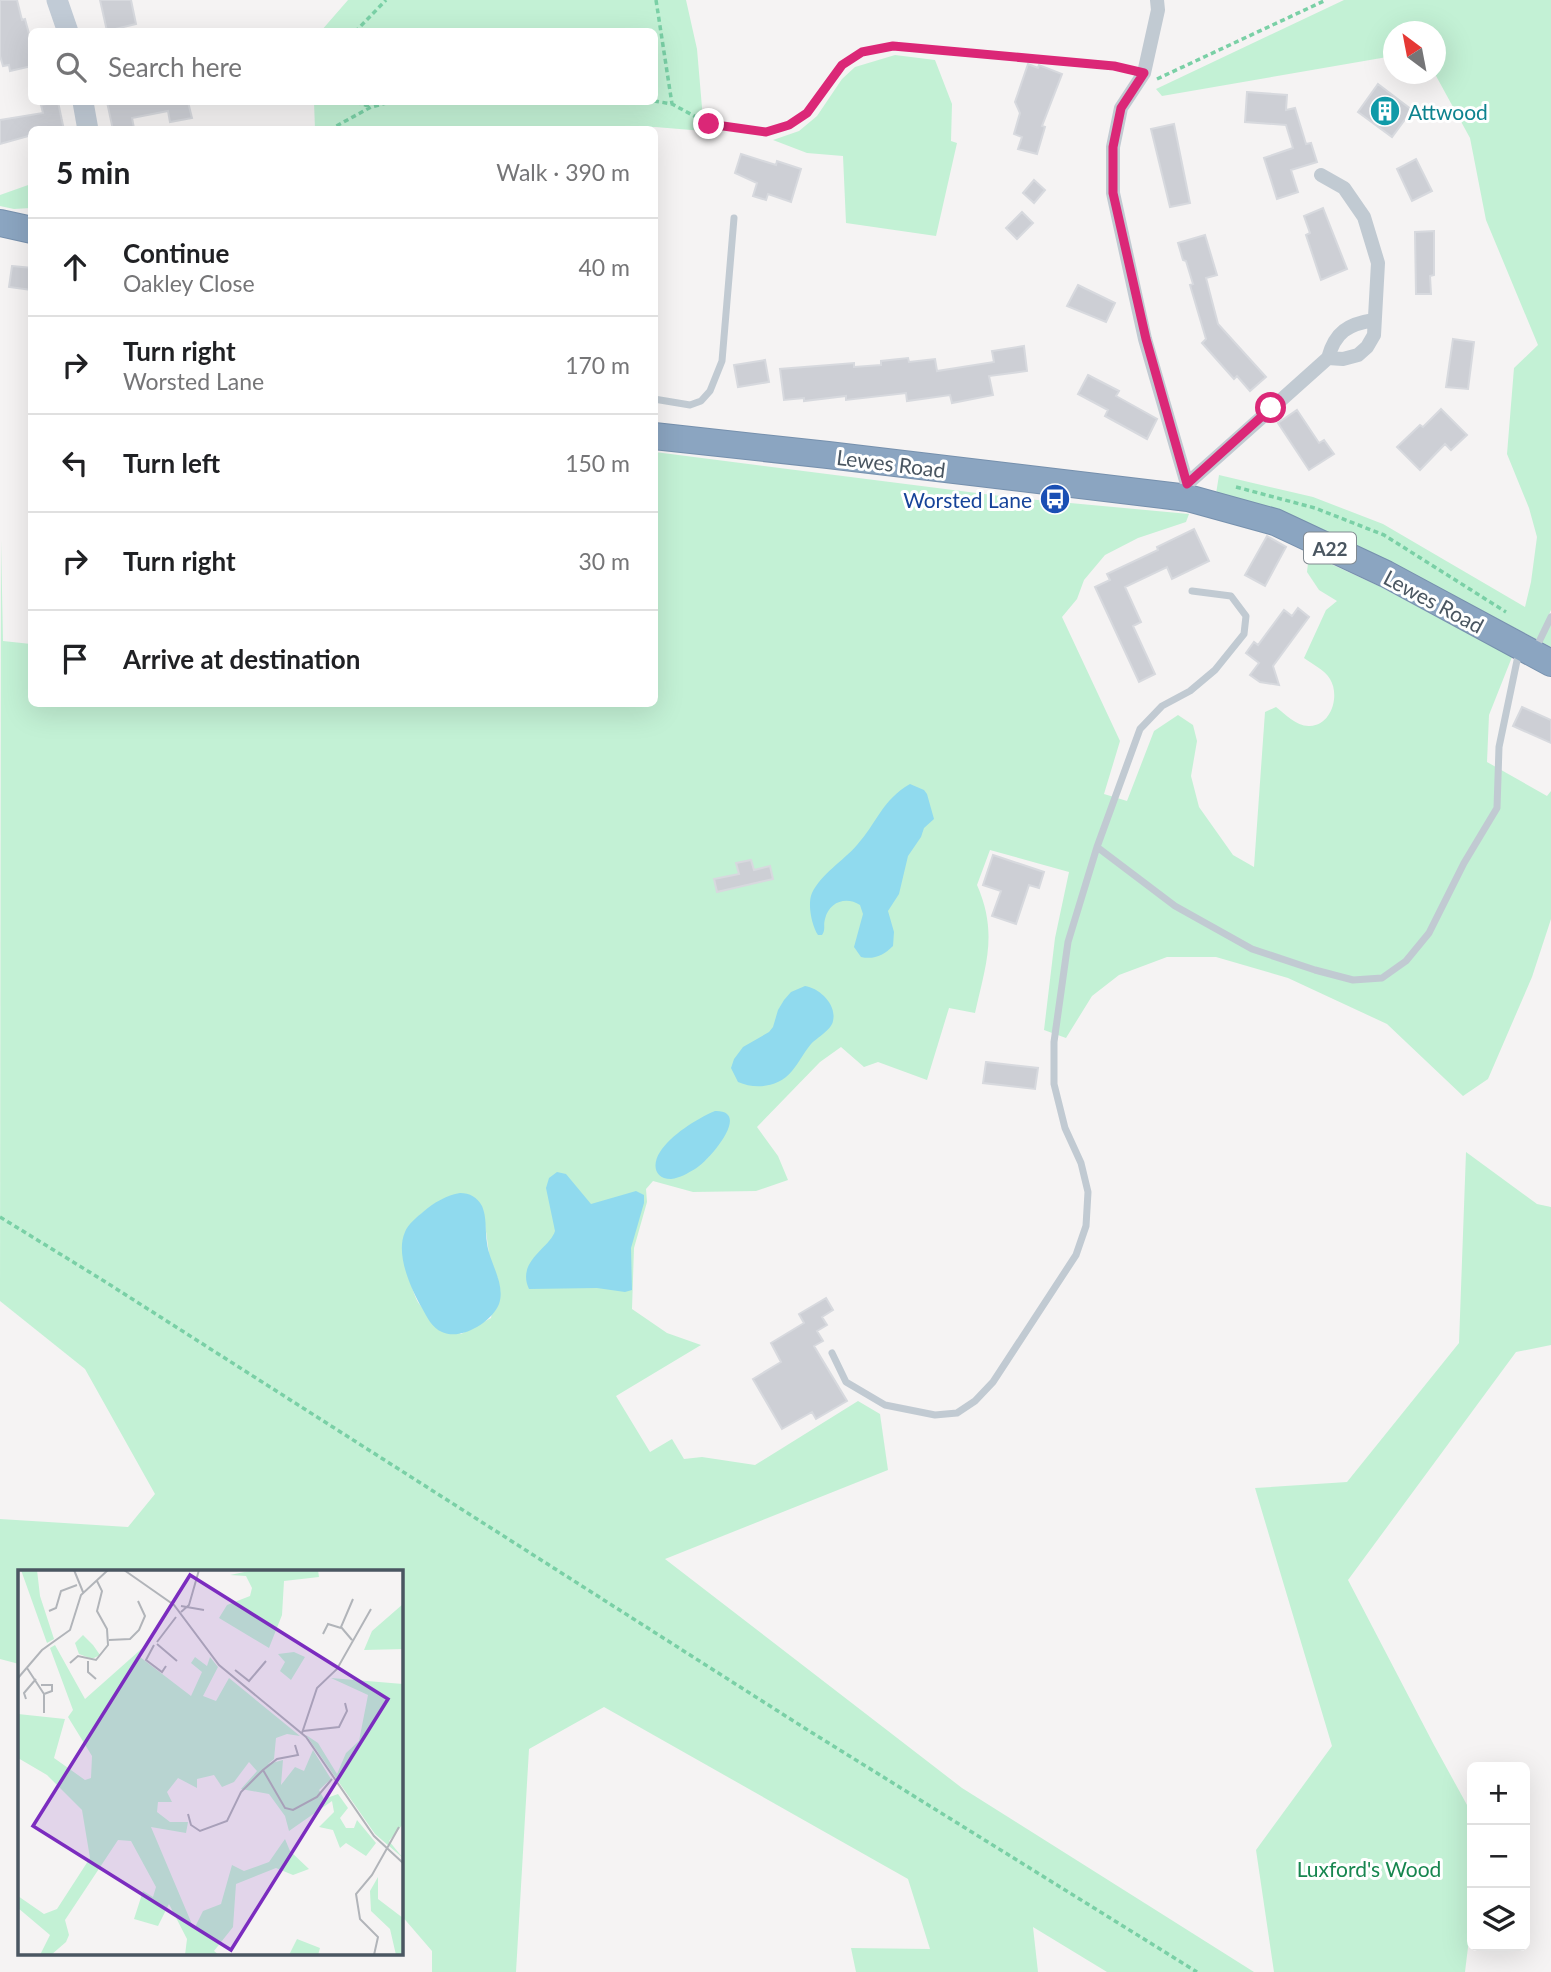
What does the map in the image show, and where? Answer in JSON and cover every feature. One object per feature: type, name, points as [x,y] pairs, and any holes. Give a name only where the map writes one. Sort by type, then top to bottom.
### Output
[{"type":"highway","points":[[0,223],[28,229]]},
{"type":"highway","name":"Lewes Road","points":[[658,436],[1188,491],[1275,522],[1386,574],[1535,655]]},
{"type":"street","points":[[57,0],[67,28]]},
{"type":"street","points":[[1157,0],[1158,10],[1144,73],[1121,108],[1113,147],[1113,193],[1146,339],[1188,491],[1328,358],[1331,347],[1345,328],[1374,320]]},
{"type":"street","points":[[84,105],[87,126]]},
{"type":"street","points":[[1321,175],[1344,188],[1364,217],[1378,263],[1374,335],[1367,347],[1357,355],[1343,359],[1328,358]]},
{"type":"lane","points":[[658,400],[690,405],[701,401],[710,391],[722,361],[734,219]]},
{"type":"lane","points":[[832,1353],[846,1382],[885,1405],[935,1415],[957,1413],[975,1401],[993,1382],[1076,1255],[1086,1226],[1088,1192],[1081,1163],[1065,1128],[1054,1084],[1054,1042],[1068,942],[1097,848],[1140,729],[1162,706],[1190,691],[1215,670],[1244,634],[1246,616],[1231,596],[1192,591]]},
{"type":"lane","points":[[1097,848],[1175,906],[1252,949],[1353,980],[1382,978],[1406,961],[1429,933],[1464,863],[1497,808],[1499,747],[1551,617]]},
{"type":"path","points":[[359,28],[386,0]]},
{"type":"path","points":[[656,0],[672,104]]},
{"type":"path","points":[[658,102],[672,104],[709,124],[766,132],[789,125],[807,113],[842,65],[862,52],[893,46],[1114,66],[1158,79],[1326,0]]},
{"type":"path","points":[[365,105],[371,107]]},
{"type":"path","points":[[336,126],[379,105]]},
{"type":"path","points":[[1232,486],[1315,508],[1384,535],[1494,603],[1510,616]]},
{"type":"path","points":[[0,1217],[806,1729],[1197,1972]]},
{"type":"green space","points":[[348,0],[686,0],[697,49],[704,131],[658,126],[315,126],[314,105],[658,105],[658,28],[324,28]]},
{"type":"green space","points":[[1344,0],[1551,0],[1551,610],[1546,621],[1551,624],[1551,647],[1385,559],[1279,513],[1216,494],[1219,475],[1313,497],[1383,524],[1525,607],[1537,537],[1529,508],[1507,454],[1514,368],[1538,345],[1486,220],[1470,138],[1440,84],[1446,84],[1446,21],[1383,21],[1383,58],[1162,96],[1156,89]]},
{"type":"green space","points":[[895,55],[935,60],[952,104],[951,141],[957,143],[936,236],[846,223],[843,156],[807,153],[773,140],[799,131],[817,116],[842,79],[855,67]]},
{"type":"green space","points":[[28,185],[28,208],[0,206],[0,195]]},
{"type":"green space","points":[[658,452],[1016,498],[1189,514],[1186,522],[1138,538],[1105,555],[1084,580],[1077,599],[1062,617],[1120,741],[1104,794],[1127,801],[1154,731],[1178,715],[1193,725],[1197,741],[1191,776],[1199,807],[1233,855],[1254,867],[1265,712],[1276,707],[1296,722],[1310,726],[1318,724],[1329,715],[1334,701],[1333,686],[1328,676],[1304,658],[1326,610],[1337,601],[1319,590],[1307,572],[1309,554],[1379,586],[1512,657],[1489,715],[1487,762],[1547,796],[1551,791],[1551,919],[1532,977],[1488,1079],[1463,1096],[1387,1024],[1288,978],[1216,957],[1167,957],[1119,975],[1092,996],[1066,1038],[1044,1030],[1055,938],[1069,872],[990,850],[977,885],[987,918],[988,949],[975,1013],[949,1008],[927,1080],[878,1062],[864,1067],[841,1047],[820,1062],[757,1127],[778,1156],[788,1180],[756,1191],[693,1192],[653,1181],[646,1189],[647,1202],[634,1248],[632,1309],[667,1333],[701,1345],[616,1396],[650,1452],[672,1439],[684,1459],[702,1457],[755,1465],[858,1401],[880,1414],[888,1470],[665,1559],[962,1788],[1254,1972],[1107,1972],[1033,1927],[1038,1972],[856,1972],[851,1948],[930,1949],[908,1879],[604,1707],[529,1749],[516,1972],[432,1972],[432,1951],[402,1916],[402,1570],[18,1570],[18,1664],[0,1659],[0,1519],[128,1527],[155,1494],[85,1369],[0,1301],[1,540],[3,641],[28,644],[28,707],[658,707]],"holes":[[[438,1202],[483,1209],[490,1261],[498,1279],[491,1318],[461,1334],[429,1313],[418,1302],[406,1265],[406,1234],[417,1218]]]},
{"type":"green space","name":"Luxford's Wood","points":[[1466,1152],[1537,1204],[1551,1207],[1551,1345],[1516,1352],[1348,1580],[1467,1805],[1468,1951],[1465,1972],[1274,1972],[1256,1850],[1332,1746],[1255,1488],[1347,1482],[1459,1343]]},
{"type":"water","points":[[910,784],[927,794],[934,819],[924,828],[908,856],[899,894],[888,911],[894,932],[893,946],[878,956],[861,957],[854,947],[863,914],[860,905],[850,901],[834,904],[827,913],[822,935],[818,935],[811,915],[812,893],[821,880],[864,837],[893,797]]},
{"type":"water","points":[[805,986],[821,993],[830,1003],[834,1015],[830,1027],[811,1044],[792,1071],[781,1081],[767,1086],[738,1082],[731,1068],[734,1059],[743,1047],[769,1032],[784,1000],[791,992]]},
{"type":"water","points":[[715,1111],[726,1113],[730,1119],[729,1127],[709,1157],[678,1178],[665,1178],[658,1174],[656,1161],[665,1146],[684,1128]]},
{"type":"water","points":[[557,1172],[566,1174],[591,1204],[636,1191],[644,1195],[631,1248],[632,1290],[529,1289],[526,1279],[530,1263],[555,1231],[546,1188],[549,1178]]},
{"type":"water","points":[[460,1193],[473,1196],[482,1206],[488,1250],[499,1281],[501,1296],[495,1311],[483,1323],[467,1332],[450,1334],[433,1325],[418,1300],[403,1261],[402,1241],[408,1226],[415,1218],[445,1198]]},
{"type":"building","points":[[0,0],[17,0],[22,20],[25,19],[28,30],[28,67],[10,71],[9,65],[3,66],[0,56]]},
{"type":"building","points":[[100,0],[131,0],[136,24],[106,28]]},
{"type":"building","points":[[1028,64],[1038,68],[1039,65],[1062,74],[1042,126],[1045,127],[1037,154],[1018,149],[1022,137],[1014,134],[1020,113],[1015,102]]},
{"type":"building","name":"Attwood","points":[[1378,84],[1412,110],[1392,137],[1358,112]]},
{"type":"building","points":[[1247,92],[1287,95],[1286,110],[1295,108],[1306,144],[1311,143],[1317,162],[1291,170],[1298,192],[1277,199],[1264,158],[1293,148],[1286,125],[1245,122]]},
{"type":"building","points":[[41,105],[59,105],[63,126],[28,126],[28,136],[0,144],[0,120],[43,113]]},
{"type":"building","points":[[108,105],[189,105],[192,118],[170,122],[168,111],[132,118],[134,126],[112,126]]},
{"type":"building","points":[[1174,124],[1190,203],[1170,207],[1151,129]]},
{"type":"building","points":[[741,154],[776,165],[777,161],[801,169],[791,202],[768,194],[766,200],[753,196],[757,183],[735,173]]},
{"type":"building","points":[[1416,159],[1432,191],[1412,201],[1397,169]]},
{"type":"building","points":[[1034,180],[1045,190],[1034,203],[1023,193]]},
{"type":"building","points":[[1323,208],[1347,269],[1321,280],[1306,235],[1310,233],[1304,216]]},
{"type":"building","points":[[1022,212],[1033,223],[1017,239],[1006,228]]},
{"type":"building","points":[[1434,231],[1431,294],[1416,294],[1415,232]]},
{"type":"building","points":[[1205,235],[1217,275],[1206,278],[1218,324],[1266,377],[1250,391],[1237,376],[1234,379],[1202,343],[1206,339],[1190,285],[1193,284],[1178,243]]},
{"type":"building","points":[[12,266],[28,268],[28,289],[9,287]]},
{"type":"building","points":[[1078,285],[1115,303],[1106,322],[1067,306]]},
{"type":"building","points":[[1453,339],[1474,342],[1468,389],[1446,387]]},
{"type":"building","points":[[1024,346],[1027,371],[989,376],[993,395],[952,403],[950,395],[907,401],[906,393],[846,400],[846,396],[804,401],[804,398],[784,400],[780,369],[854,363],[854,367],[881,365],[881,361],[908,358],[909,362],[935,359],[937,371],[994,362],[992,351]]},
{"type":"building","points":[[765,360],[769,382],[738,387],[734,365]]},
{"type":"building","points":[[1088,375],[1119,391],[1116,396],[1157,419],[1147,439],[1105,416],[1108,410],[1078,394]]},
{"type":"building","points":[[1441,409],[1467,435],[1451,450],[1445,444],[1420,470],[1397,447]]},
{"type":"building","points":[[1297,410],[1319,443],[1324,440],[1334,454],[1309,470],[1278,423]]},
{"type":"building","points":[[1194,529],[1209,561],[1172,579],[1167,567],[1125,587],[1141,622],[1133,626],[1155,674],[1139,682],[1095,587],[1110,580],[1107,574],[1158,550],[1157,547]]},
{"type":"building","points":[[1267,536],[1286,547],[1265,586],[1245,575]]},
{"type":"building","points":[[1298,608],[1309,617],[1273,666],[1279,685],[1260,682],[1250,675],[1259,663],[1246,653],[1254,642],[1258,645],[1284,610],[1292,616]]},
{"type":"building","points":[[1522,707],[1551,720],[1551,743],[1513,726]]},
{"type":"building","points":[[993,855],[1044,872],[1039,888],[1029,885],[1016,924],[992,916],[1001,891],[983,885]]},
{"type":"building","points":[[751,860],[754,870],[770,866],[773,879],[717,892],[714,879],[739,874],[736,863]]},
{"type":"building","points":[[986,1062],[1038,1068],[1035,1089],[983,1083]]},
{"type":"building","points":[[826,1298],[833,1310],[822,1317],[827,1325],[817,1331],[823,1341],[814,1346],[847,1401],[816,1419],[812,1412],[782,1429],[753,1379],[781,1362],[771,1343],[804,1323],[799,1314]]},
{"type":"place","name":"Attwood","points":[[1385,111]]},
{"type":"place","name":"Worsted Lane","points":[[1055,499]]},
{"type":"route","points":[[709,124],[766,132],[789,125],[807,113],[842,65],[862,52],[893,46],[1114,66],[1144,73],[1121,108],[1113,147],[1113,193],[1146,339],[1187,484],[1271,408]]}]
